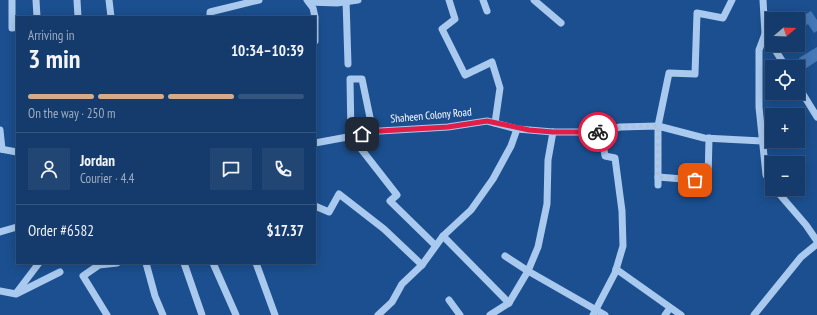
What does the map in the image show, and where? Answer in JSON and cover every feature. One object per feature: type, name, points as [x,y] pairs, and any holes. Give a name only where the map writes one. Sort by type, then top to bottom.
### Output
[{"type":"street","points":[[12,0],[12,28],[16,27]]},
{"type":"street","points":[[36,0],[37,16]]},
{"type":"street","points":[[77,0],[78,16]]},
{"type":"street","points":[[109,0],[111,16]]},
{"type":"street","points":[[210,16],[210,12],[259,0]]},
{"type":"street","points":[[308,1],[358,0]]},
{"type":"street","points":[[449,0],[455,19],[442,29],[465,75],[492,62],[500,88],[495,123]]},
{"type":"street","points":[[483,0],[486,11]]},
{"type":"street","points":[[534,0],[561,24]]},
{"type":"street","points":[[658,185],[658,126],[669,73],[695,74],[697,13],[723,18],[732,0]]},
{"type":"street","points":[[762,0],[765,26]]},
{"type":"street","points":[[308,1],[313,8],[315,16]]},
{"type":"street","points":[[346,1],[348,64]]},
{"type":"street","points":[[765,36],[759,50],[759,107],[765,166]]},
{"type":"street","points":[[373,132],[362,79],[350,79],[351,136],[398,196],[390,201],[435,245]]},
{"type":"street","points":[[805,97],[817,116]]},
{"type":"street","name":"Shaheen Colony Road","points":[[316,143],[373,132],[448,127],[487,121],[517,129],[553,132],[601,132],[620,127],[658,126],[709,138],[762,141]]},
{"type":"street","points":[[378,315],[392,302],[402,284],[422,265],[435,245],[471,210],[511,146],[517,129]]},
{"type":"street","points":[[0,130],[1,149],[16,152]]},
{"type":"street","points":[[490,315],[509,303],[528,272],[538,248],[547,204],[548,160],[553,132]]},
{"type":"street","points":[[595,313],[616,270],[623,246],[621,203],[615,158],[605,156],[601,132]]},
{"type":"street","points":[[658,177],[708,181],[709,138]]},
{"type":"street","points":[[316,206],[329,212],[339,194],[384,229],[422,265]]},
{"type":"street","points":[[781,196],[806,225],[817,241]]},
{"type":"street","points":[[0,232],[16,227]]},
{"type":"street","points":[[443,236],[509,303]]},
{"type":"street","points":[[754,315],[801,257],[817,244]]},
{"type":"street","points":[[505,256],[528,272],[595,313],[605,315]]},
{"type":"street","points":[[16,294],[39,264]]},
{"type":"street","points":[[99,264],[83,276],[107,315]]},
{"type":"street","points":[[146,264],[155,296],[163,315]]},
{"type":"street","points":[[184,264],[202,315]]},
{"type":"street","points":[[213,264],[236,315]]},
{"type":"street","points":[[256,264],[275,315]]},
{"type":"street","points":[[616,270],[681,315]]},
{"type":"street","points":[[0,291],[16,294],[60,272]]},
{"type":"street","points":[[449,300],[460,315]]},
{"type":"street","points":[[665,315],[670,308]]},
{"type":"building","points":[[811,11],[817,20],[817,31],[814,33],[808,24],[805,26],[805,15]]},
{"type":"building","points":[[817,47],[817,61],[805,69],[805,60],[800,60],[799,58]]},
{"type":"way so far","points":[[598,132],[620,127],[658,126],[658,177],[695,180]]},
{"type":"route","points":[[362,134],[380,131],[448,127],[487,121],[517,129],[553,132],[598,132]]}]
